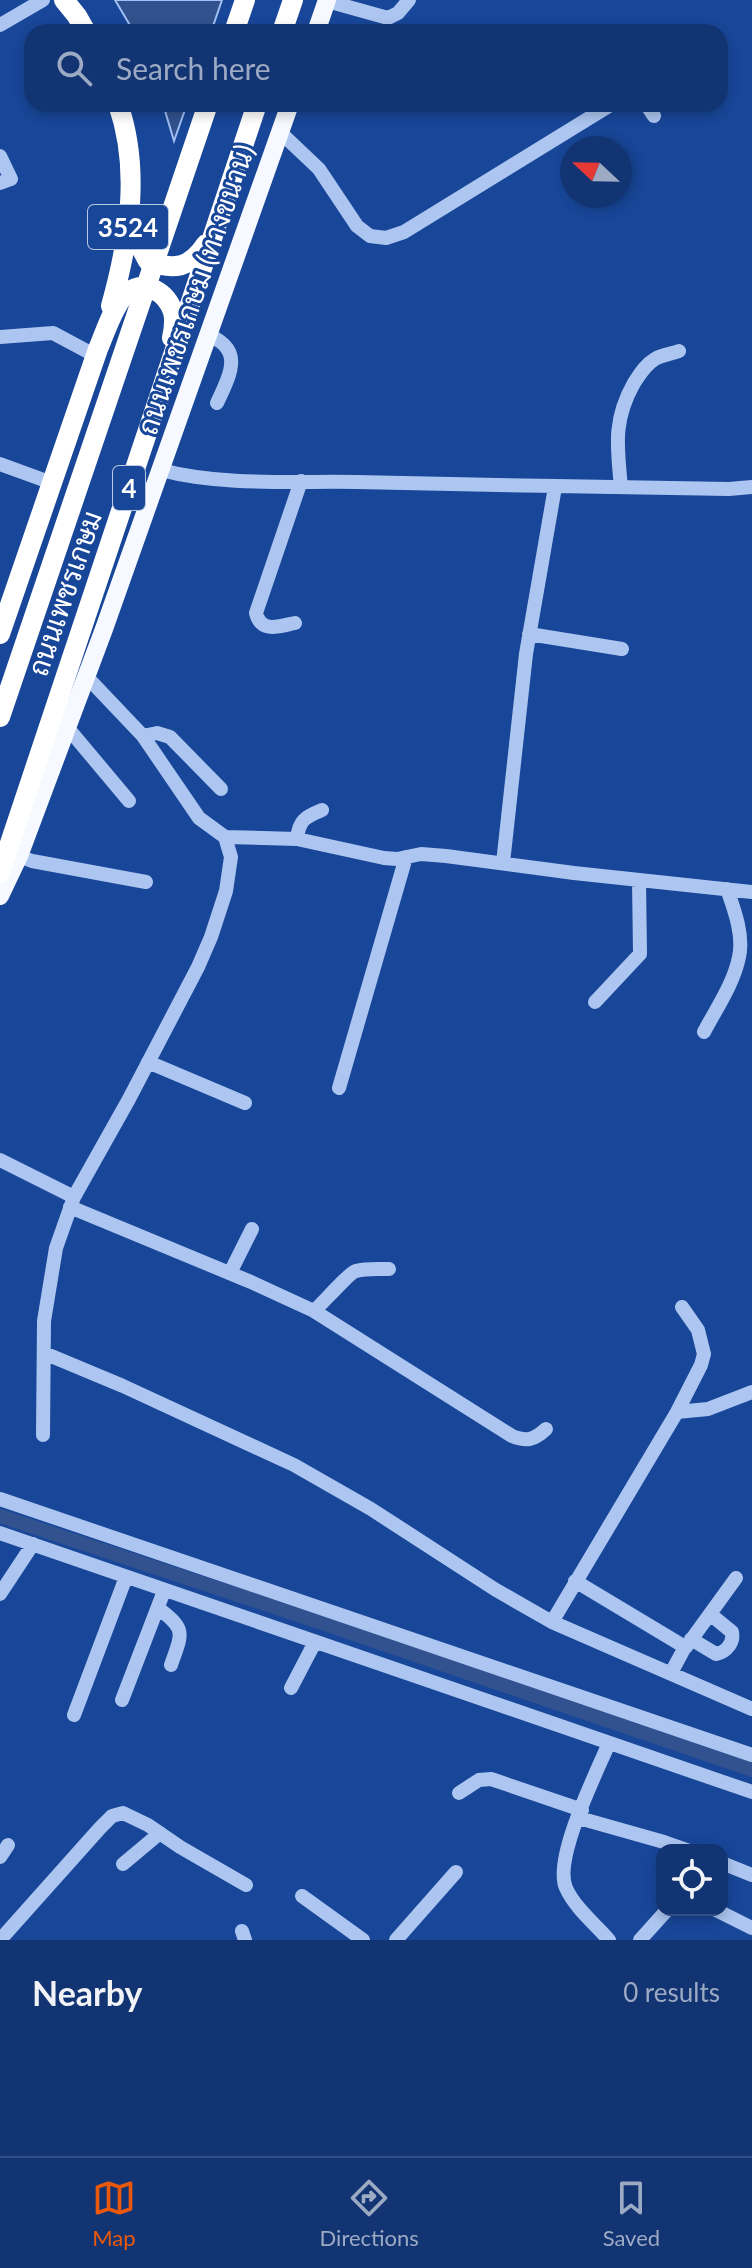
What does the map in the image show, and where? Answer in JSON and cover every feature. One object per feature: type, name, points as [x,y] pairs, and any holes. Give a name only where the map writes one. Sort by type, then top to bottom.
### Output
[{"type":"highway","points":[[64,0],[82,24]]},
{"type":"highway","points":[[237,24],[245,0]]},
{"type":"highway","points":[[285,24],[293,0]]},
{"type":"highway","name":"3524","points":[[97,352],[120,274],[129,220],[131,179],[127,139],[120,112]]},
{"type":"highway","name":"ถนนเพชรเกษม","points":[[0,717],[205,112]]},
{"type":"highway","name":"ถนนเพชรเกษม","points":[[0,873],[254,112]]},
{"type":"highway","points":[[131,179],[136,193],[141,248],[148,261],[171,267],[193,260],[207,242],[217,219]]},
{"type":"highway","points":[[0,634],[8,583],[52,483],[97,352],[110,320],[126,293],[137,287],[152,288],[162,294],[174,314],[164,385]]},
{"type":"main road","points":[[319,24],[327,1]]},
{"type":"main road","name":"ถนนเพชรเกษม (ทางขนาน)","points":[[0,896],[19,856],[86,676],[287,112]]},
{"type":"street","points":[[0,25],[43,0]]},
{"type":"street","points":[[327,1],[388,18],[398,13],[409,0]]},
{"type":"street","points":[[280,132],[319,169],[357,226],[370,236],[386,238],[404,232],[599,112]]},
{"type":"street","points":[[0,156],[11,179],[0,183]]},
{"type":"street","points":[[0,337],[53,333],[97,352]]},
{"type":"street","points":[[209,334],[226,346],[232,360],[217,403]]},
{"type":"street","points":[[621,487],[616,435],[619,414],[627,395],[642,370],[656,358],[679,351]]},
{"type":"street","points":[[0,464],[52,483]]},
{"type":"street","points":[[161,470],[183,476],[301,481],[555,487],[752,487]]},
{"type":"street","points":[[295,623],[268,627],[257,619],[256,613],[301,481]]},
{"type":"street","points":[[503,863],[529,634],[555,487]]},
{"type":"street","points":[[529,634],[622,649]]},
{"type":"street","points":[[86,676],[143,736],[199,818],[225,837],[297,839],[384,858],[421,854],[752,892]]},
{"type":"street","points":[[67,727],[129,801]]},
{"type":"street","points":[[143,736],[157,733],[170,737],[221,789]]},
{"type":"street","points":[[297,839],[298,827],[303,820],[322,810]]},
{"type":"street","points":[[43,1435],[44,1321],[56,1248],[72,1202],[198,967],[220,913],[231,857],[225,837]]},
{"type":"street","points":[[19,856],[146,882]]},
{"type":"street","points":[[339,1088],[406,857]]},
{"type":"street","points":[[595,1002],[640,954],[639,880]]},
{"type":"street","points":[[704,1032],[740,956],[735,912],[727,889]]},
{"type":"street","points":[[148,1062],[245,1103]]},
{"type":"street","points":[[0,1160],[72,1202],[314,1311],[512,1436],[529,1441],[546,1429]]},
{"type":"street","points":[[230,1273],[252,1229]]},
{"type":"street","points":[[314,1311],[351,1273],[389,1269]]},
{"type":"street","points":[[552,1622],[677,1412],[701,1365],[704,1354],[698,1330],[682,1307]]},
{"type":"street","points":[[44,1353],[294,1465],[371,1509],[496,1590],[552,1622],[752,1709]]},
{"type":"street","points":[[677,1412],[708,1409],[752,1392]]},
{"type":"street","points":[[0,1499],[752,1755]]},
{"type":"street","points":[[0,1533],[752,1792]]},
{"type":"street","points":[[0,1594],[33,1544]]},
{"type":"street","points":[[74,1715],[126,1577]]},
{"type":"street","points":[[671,1673],[688,1643],[736,1578]]},
{"type":"street","points":[[575,1581],[688,1643],[716,1654],[722,1653],[733,1638],[732,1632],[710,1614]]},
{"type":"street","points":[[122,1700],[164,1591]]},
{"type":"street","points":[[158,1608],[176,1621],[180,1631],[180,1641],[171,1665]]},
{"type":"street","points":[[291,1688],[315,1642]]},
{"type":"street","points":[[609,1743],[566,1847],[563,1871],[565,1886],[573,1900],[609,1940]]},
{"type":"street","points":[[459,1793],[479,1780],[491,1779],[659,1844]]},
{"type":"street","points":[[0,1940],[112,1816],[123,1813],[246,1885]]},
{"type":"street","points":[[123,1864],[160,1833]]},
{"type":"street","points":[[728,1865],[752,1875]]},
{"type":"street","points":[[396,1940],[456,1872]]},
{"type":"street","points":[[302,1896],[363,1940]]},
{"type":"street","points":[[640,1940],[662,1916]]},
{"type":"street","points":[[728,1916],[752,1928]]},
{"type":"water","points":[[115,0],[222,0],[214,24],[129,24]]},
{"type":"water","points":[[165,112],[184,112],[174,141]]},
{"type":"waterway","points":[[0,1516],[752,1770]]}]
